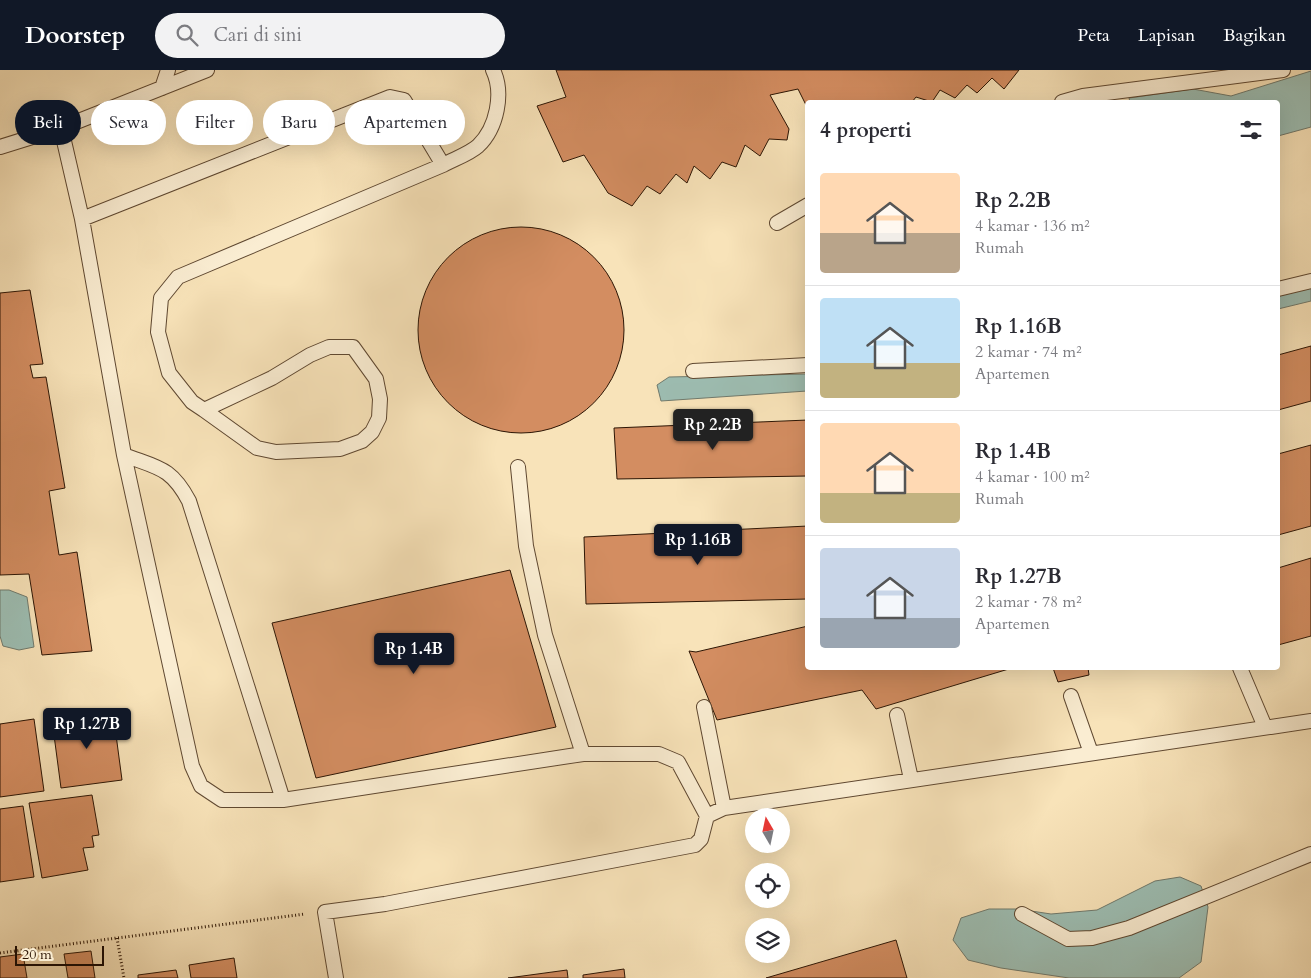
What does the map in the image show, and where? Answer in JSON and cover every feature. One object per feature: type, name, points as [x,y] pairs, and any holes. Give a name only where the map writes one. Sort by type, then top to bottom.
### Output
[{"type":"lane","points":[[162,88],[168,70]]},
{"type":"lane","points":[[81,120],[207,70]]},
{"type":"lane","points":[[204,410],[272,378],[310,355],[329,347],[353,347],[376,378],[380,399],[379,418],[372,432],[362,441],[340,449],[276,452],[257,448],[192,402],[169,373],[158,332],[161,298],[178,277],[443,165],[477,146],[488,132],[498,109],[498,82],[493,70]]},
{"type":"lane","points":[[1069,100],[1083,96],[1283,70]]},
{"type":"lane","points":[[82,219],[390,97],[404,100],[443,165]]},
{"type":"lane","points":[[0,147],[15,142]]},
{"type":"lane","points":[[65,145],[82,219],[124,455],[192,766],[201,786],[222,800],[283,800],[583,754],[659,754],[678,762],[707,816],[701,839],[695,845],[394,902],[325,912],[336,978]]},
{"type":"lane","points":[[777,223],[805,207]]},
{"type":"lane","points":[[1280,289],[1311,281]]},
{"type":"lane","points":[[693,371],[805,365]]},
{"type":"lane","points":[[124,455],[171,473],[189,501],[283,800]]},
{"type":"lane","points":[[518,466],[526,546],[545,635],[583,754]]},
{"type":"lane","points":[[1241,670],[1265,727]]},
{"type":"lane","points":[[1071,696],[1091,753]]},
{"type":"lane","points":[[704,707],[724,808]]},
{"type":"lane","points":[[897,715],[911,779]]},
{"type":"lane","points":[[707,816],[724,808],[1311,721]]},
{"type":"lane","points":[[1022,914],[1068,939],[1092,938],[1129,928],[1311,854]]},
{"type":"path","points":[[0,953],[325,912]]},
{"type":"path","points":[[117,938],[124,978]]},
{"type":"water","points":[[1311,71],[1311,127],[1280,135],[1280,100],[1130,100],[1129,98],[1193,89],[1231,96]]},
{"type":"water","points":[[1311,288],[1311,301],[1280,309],[1280,296]]},
{"type":"water","points":[[805,374],[805,391],[661,401],[657,385],[669,377]]},
{"type":"water","points":[[0,590],[9,590],[27,597],[34,647],[19,650],[3,646],[0,636]]},
{"type":"water","points":[[1180,877],[1201,886],[1208,907],[1201,962],[1179,978],[1069,978],[1001,968],[968,960],[953,940],[961,918],[989,909],[1018,909],[1051,914],[1097,910],[1155,881]]},
{"type":"building","points":[[556,70],[1019,70],[1004,89],[992,78],[977,93],[967,85],[955,98],[940,90],[933,100],[916,97],[914,100],[805,100],[805,103],[798,89],[770,95],[789,129],[787,140],[769,139],[760,156],[745,145],[736,167],[722,162],[710,179],[694,166],[687,183],[676,174],[660,194],[647,186],[632,206],[608,193],[584,155],[563,162],[537,106],[566,97]]},
{"type":"building","points":[[521,227],[541,229],[560,235],[569,239],[594,257],[612,282],[616,291],[622,310],[624,330],[622,350],[616,369],[612,378],[594,403],[569,421],[560,425],[541,431],[521,433],[501,431],[482,425],[473,421],[448,403],[430,378],[426,369],[420,350],[418,330],[420,310],[426,291],[430,282],[448,257],[473,239],[482,235],[501,229]]},
{"type":"building","points":[[30,290],[43,364],[30,365],[33,378],[46,377],[65,488],[49,491],[59,555],[77,552],[92,651],[42,655],[29,574],[0,575],[0,293]]},
{"type":"building","points":[[1311,346],[1311,401],[1280,409],[1280,354]]},
{"type":"building","points":[[805,420],[805,476],[617,479],[614,428]]},
{"type":"building","points":[[1311,445],[1311,526],[1280,534],[1280,453]]},
{"type":"building","points":[[805,526],[805,599],[586,604],[584,537]]},
{"type":"building","points":[[1311,558],[1311,636],[1280,644],[1280,567]]},
{"type":"building","points":[[510,570],[556,727],[316,778],[272,623]]},
{"type":"building","points":[[805,627],[805,670],[1005,670],[876,709],[862,690],[717,720],[689,651],[696,652]]},
{"type":"building","points":[[1054,670],[1088,670],[1089,675],[1058,682]]},
{"type":"building","points":[[113,712],[122,780],[61,788],[52,720]]},
{"type":"building","points":[[34,719],[44,791],[0,797],[0,724]]},
{"type":"building","points":[[92,795],[99,835],[92,836],[94,847],[83,848],[88,870],[42,878],[29,803]]},
{"type":"building","points":[[23,806],[34,877],[0,882],[0,809]]},
{"type":"building","points":[[896,940],[907,978],[766,978]]},
{"type":"building","points":[[91,951],[95,978],[68,978],[64,954]]},
{"type":"building","points":[[23,954],[27,978],[0,978],[0,957]]},
{"type":"building","points":[[234,958],[237,978],[191,978],[189,965]]},
{"type":"building","points":[[624,969],[625,978],[583,978],[583,975]]},
{"type":"building","points":[[176,970],[178,978],[138,978],[138,975]]},
{"type":"building","points":[[567,970],[568,978],[508,978]]}]
